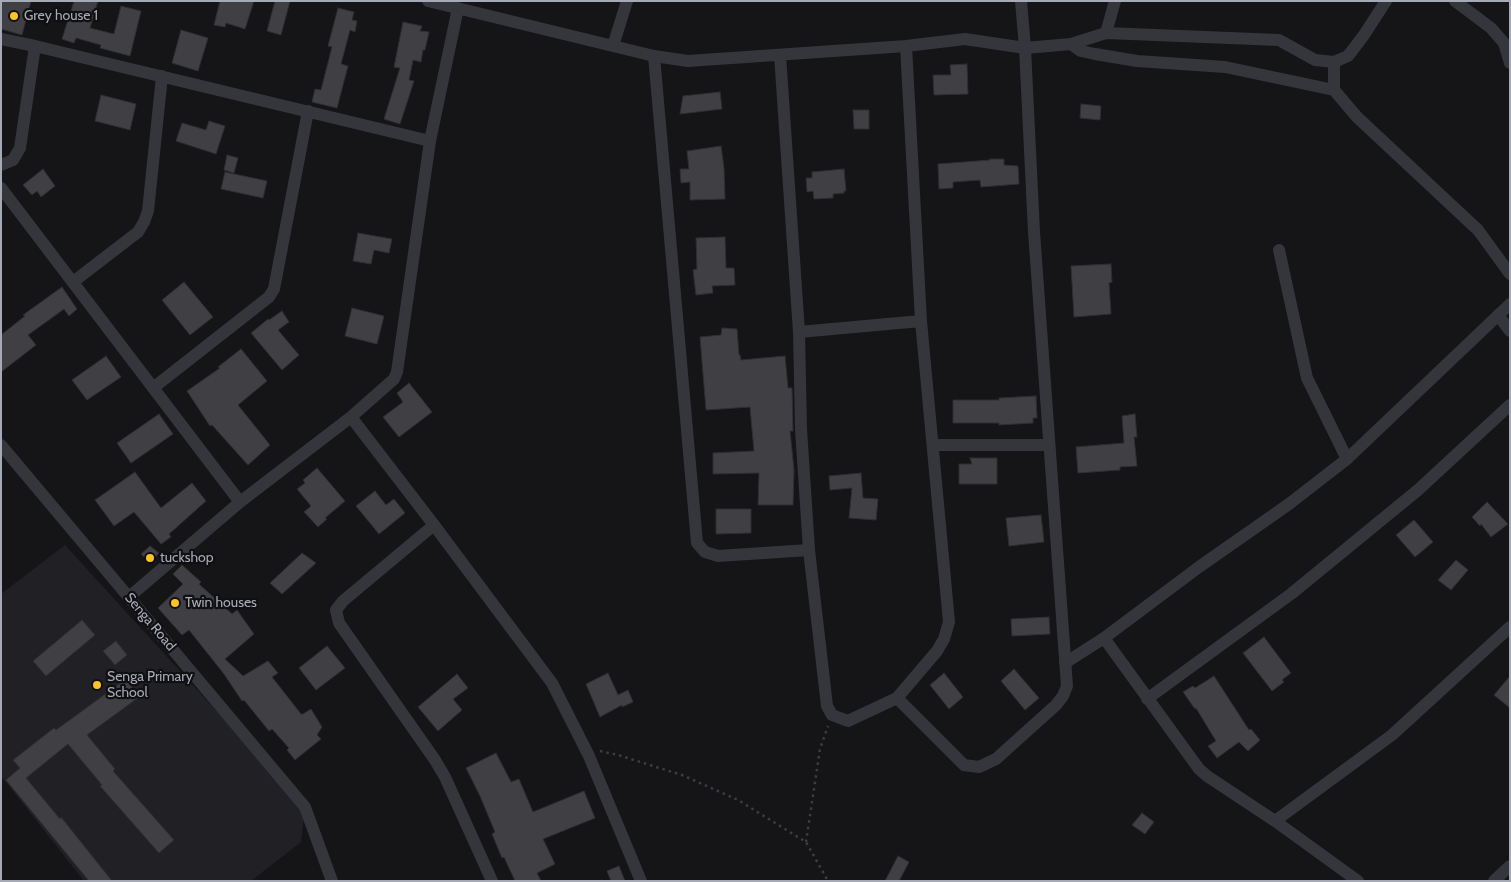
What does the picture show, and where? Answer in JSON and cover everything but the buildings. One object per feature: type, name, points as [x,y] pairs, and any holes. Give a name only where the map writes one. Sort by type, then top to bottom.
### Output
[{"type":"street","points":[[428,1],[654,56],[688,61],[906,46],[965,39],[1025,48],[1071,44],[1106,32],[1279,40],[1315,60],[1334,62],[1348,56],[1386,1]]},
{"type":"street","points":[[613,46],[627,1]]},
{"type":"street","points":[[897,698],[964,765],[979,767],[996,759],[1056,704],[1067,686],[1034,232],[1021,1]]},
{"type":"street","points":[[1106,32],[1115,1]]},
{"type":"street","points":[[1455,1],[1491,28],[1504,43],[1510,63]]},
{"type":"street","points":[[129,597],[240,502],[351,418],[394,379],[397,372],[430,141],[458,8]]},
{"type":"street","points":[[1,40],[35,46],[430,141]]},
{"type":"street","points":[[1071,44],[1081,51],[1095,54],[1137,61],[1225,67],[1334,90],[1357,117],[1478,230],[1510,274]]},
{"type":"street","points":[[1,165],[13,160],[20,148],[35,46]]},
{"type":"street","points":[[780,55],[799,332],[801,429],[809,550],[827,706],[832,715],[848,721],[897,698],[937,651],[944,639],[949,622],[921,322],[906,46]]},
{"type":"street","points":[[654,56],[697,543],[705,552],[718,556],[809,550]]},
{"type":"street","points":[[1334,62],[1334,90]]},
{"type":"street","points":[[72,282],[138,232],[144,222],[148,211],[162,76]]},
{"type":"street","points":[[153,388],[269,297],[274,289],[308,112]]},
{"type":"street","points":[[1,188],[240,502]]},
{"type":"street","points":[[1279,250],[1307,378],[1347,459]]},
{"type":"street","points":[[1065,663],[1104,638],[1199,567],[1289,504],[1347,459],[1510,304]]},
{"type":"street","points":[[1498,315],[1510,331]]},
{"type":"street","points":[[799,332],[921,322]]},
{"type":"street","points":[[1147,699],[1291,594],[1418,490],[1510,405]]},
{"type":"street","points":[[351,418],[434,525],[552,684],[585,748],[641,881]]},
{"type":"street","name":"Senga Road","points":[[1,445],[305,806],[332,881]]},
{"type":"street","points":[[933,445],[1049,445]]},
{"type":"street","points":[[434,525],[343,601],[336,610],[338,623],[435,760],[445,777],[492,881]]},
{"type":"street","points":[[1275,821],[1392,735],[1510,627]]},
{"type":"street","points":[[1104,638],[1199,769],[1358,881]]},
{"type":"street","points":[[1494,881],[1510,866]]},
{"type":"path","points":[[806,842],[820,749],[832,715]]},
{"type":"path","points":[[585,748],[618,755],[682,775],[738,800],[806,842],[828,881]]},
{"type":"shaded area","name":"Senga Primary School","points":[[65,545],[305,808],[301,842],[251,881],[84,881],[1,776],[1,594]]},
{"type":"place","name":"Grey house 1","points":[[14,16]]},
{"type":"place","name":"tuckshop","points":[[150,558]]},
{"type":"place","name":"Twin houses","points":[[175,603]]},
{"type":"place","name":"Senga Primary School","points":[[97,685]]}]
